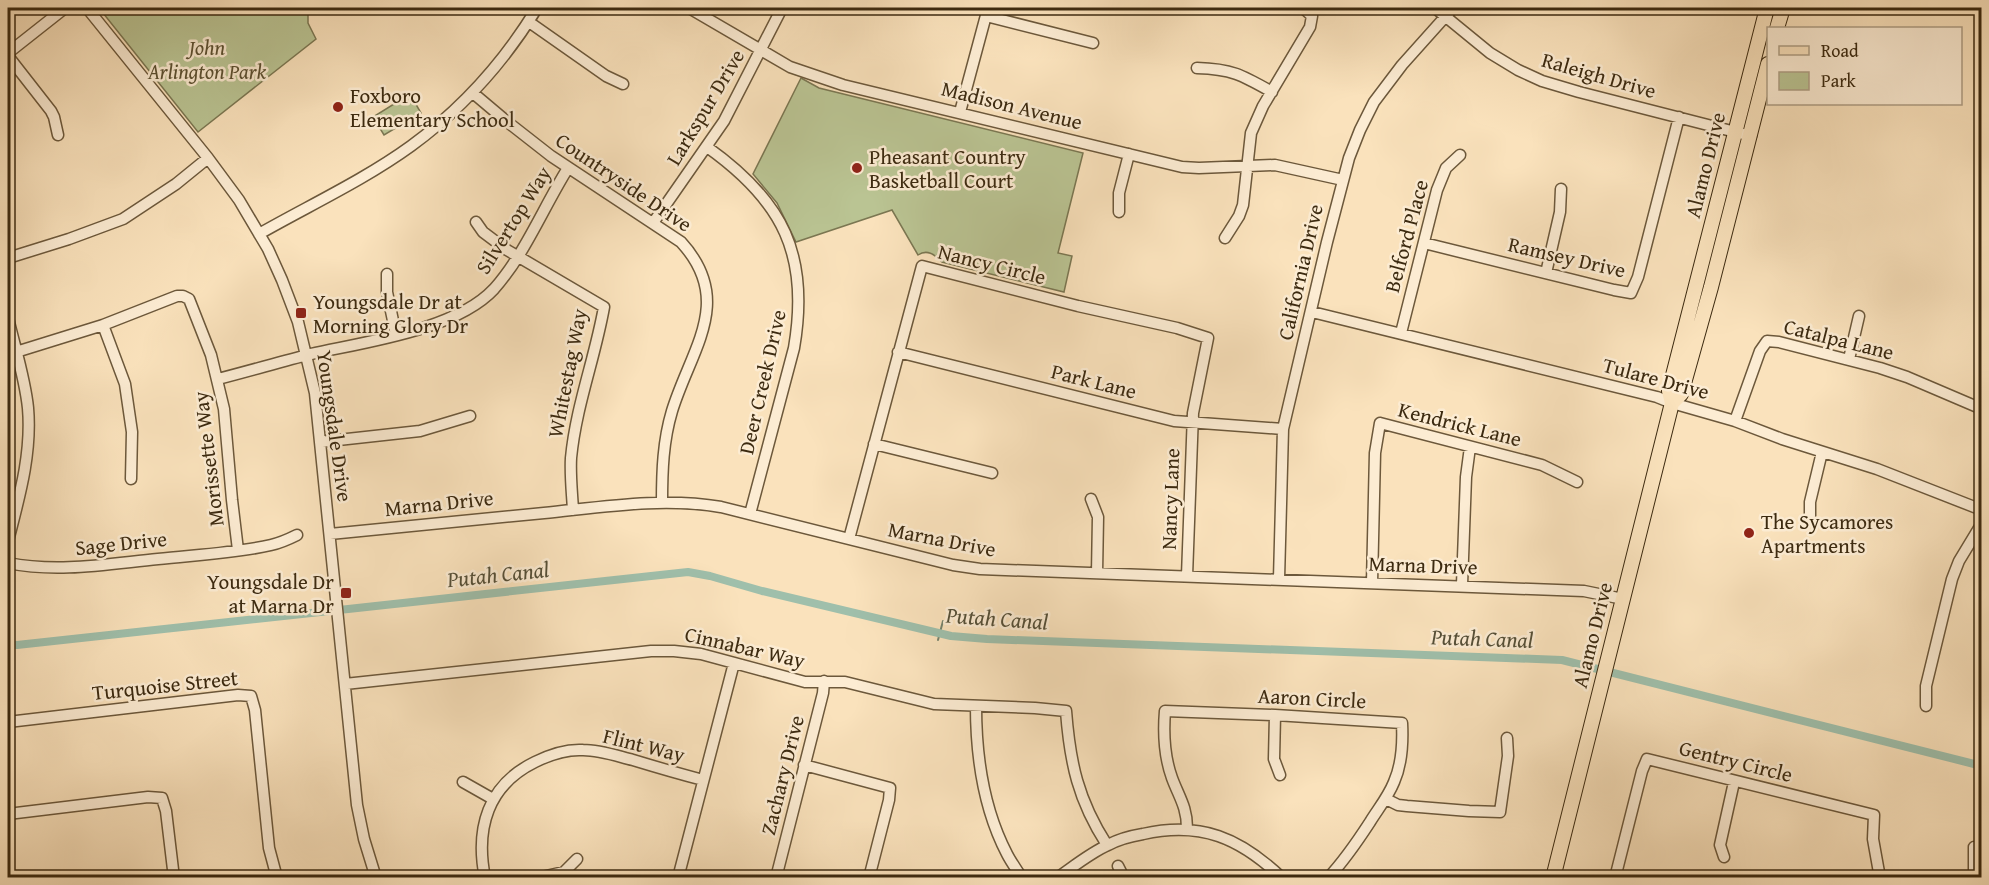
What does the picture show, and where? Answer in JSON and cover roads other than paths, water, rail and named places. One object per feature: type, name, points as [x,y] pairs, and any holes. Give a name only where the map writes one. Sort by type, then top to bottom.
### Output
[{"type":"main road","name":"Alamo Drive","points":[[1552,878],[1672,403],[1669,391],[1767,8]]},
{"type":"main road","points":[[1777,27],[1783,8]]},
{"type":"main road","name":"Alamo Drive","points":[[1672,403],[1681,394],[1751,136],[1767,68]]},
{"type":"street","points":[[58,135],[51,111],[8,54],[65,8]]},
{"type":"street","name":"Youngsdale Drive","points":[[87,8],[239,201],[259,234],[289,297],[307,355],[315,393],[359,819],[376,878]]},
{"type":"street","points":[[259,234],[393,158],[436,127],[473,93],[506,55],[537,8]]},
{"type":"street","name":"Madison Avenue","points":[[689,8],[790,67],[816,77],[1182,167],[1248,165],[1290,167],[1343,180]]},
{"type":"street","name":"Larkspur Drive","points":[[653,222],[707,147],[735,103],[782,8]]},
{"type":"street","points":[[1225,238],[1243,205],[1251,133],[1310,27],[1312,16],[1303,8]]},
{"type":"street","name":"Raleigh Drive","points":[[1435,8],[1450,12],[1490,53],[1542,81],[1751,136]]},
{"type":"street","points":[[960,112],[987,12],[1093,43]]},
{"type":"street","name":"California Drive","points":[[1279,579],[1283,429],[1343,180],[1360,130],[1374,102],[1402,64],[1450,12]]},
{"type":"street","points":[[529,22],[606,76],[623,84]]},
{"type":"street","points":[[1197,68],[1235,72],[1272,92]]},
{"type":"street","name":"Countryside Drive","points":[[473,93],[568,168],[681,242],[691,252],[703,273],[708,308],[665,437],[662,502]]},
{"type":"street","name":"Ramsey Drive","points":[[1424,243],[1623,292],[1631,292],[1638,277],[1679,117]]},
{"type":"street","name":"Deer Creek Drive","points":[[707,147],[748,179],[774,212],[791,247],[800,297],[794,348],[750,514]]},
{"type":"street","points":[[1119,212],[1119,193],[1129,154]]},
{"type":"street","name":"Belford Place","points":[[1401,333],[1437,190],[1446,168],[1460,155]]},
{"type":"street","points":[[8,258],[123,219],[176,184],[208,159]]},
{"type":"street","name":"Silvertop Way","points":[[218,379],[307,355],[423,328],[462,314],[493,290],[518,256],[568,168]]},
{"type":"street","points":[[1546,273],[1560,212],[1561,189]]},
{"type":"street","points":[[476,222],[483,232],[518,256]]},
{"type":"street","name":"Whitestag Way","points":[[518,256],[604,307],[573,444],[570,478],[573,510]]},
{"type":"street","name":"Nancy Circle","points":[[849,539],[922,266],[1078,306],[1177,328],[1208,338],[1192,424]]},
{"type":"street","points":[[387,274],[387,292],[396,335]]},
{"type":"street","name":"Morissette Way","points":[[16,352],[103,325],[177,296],[189,299],[211,356],[224,409],[238,550]]},
{"type":"street","name":"Tulare Drive","points":[[1312,312],[1656,397],[1877,469],[1982,510]]},
{"type":"street","points":[[1849,359],[1859,316]]},
{"type":"street","points":[[8,318],[28,408],[29,434],[21,492],[8,541]]},
{"type":"street","points":[[103,325],[125,384],[132,432],[131,479]]},
{"type":"street","name":"Catalpa Lane","points":[[1735,421],[1760,351],[1767,341],[1849,359],[1907,377],[1982,409]]},
{"type":"street","name":"Park Lane","points":[[898,352],[1174,421],[1283,429]]},
{"type":"street","points":[[321,442],[420,431],[470,416]]},
{"type":"street","name":"Kendrick Lane","points":[[1372,583],[1375,453],[1380,423],[1542,465],[1577,482]]},
{"type":"street","name":"Nancy Lane","points":[[1187,576],[1192,424]]},
{"type":"street","points":[[874,444],[992,473]]},
{"type":"street","points":[[1462,585],[1466,477],[1470,447]]},
{"type":"street","points":[[1810,516],[1810,502],[1822,452]]},
{"type":"street","points":[[1090,499],[1098,518],[1097,573]]},
{"type":"street","name":"Marna Drive","points":[[330,534],[662,502],[703,504],[953,565],[980,569],[1462,585],[1584,591],[1623,599]]},
{"type":"street","points":[[1926,706],[1926,686],[1952,579],[1959,561],[1982,523]]},
{"type":"street","name":"Sage Drive","points":[[8,563],[31,568],[60,569],[238,550],[271,545],[297,536]]},
{"type":"street","name":"Cinnabar Way","points":[[345,684],[651,651],[685,652],[805,682],[845,682],[934,704],[1066,711],[1068,745],[1078,784],[1086,807],[1107,845]]},
{"type":"street","points":[[678,878],[734,663]]},
{"type":"street","name":"Zachary Drive","points":[[776,878],[823,693],[824,681]]},
{"type":"street","name":"Turquoise Street","points":[[8,722],[238,695],[251,696],[255,710],[269,848],[277,878]]},
{"type":"street","points":[[976,706],[976,741],[983,786],[999,836],[1022,878]]},
{"type":"street","name":"Aaron Circle","points":[[1187,828],[1187,815],[1172,778],[1163,743],[1165,711],[1402,723],[1403,736],[1395,781],[1386,799],[1342,862],[1328,878]]},
{"type":"street","points":[[1275,715],[1274,759],[1280,776]]},
{"type":"street","points":[[1386,799],[1398,805],[1500,812],[1508,756],[1507,738]]},
{"type":"street","name":"Flint Way","points":[[485,878],[481,845],[483,828],[493,799],[516,773],[542,758],[563,752],[583,750],[604,753],[703,780]]},
{"type":"street","name":"Gentry Circle","points":[[1615,878],[1647,759],[1874,815],[1874,839],[1880,878]]},
{"type":"street","points":[[804,765],[890,788],[869,878]]},
{"type":"street","points":[[463,782],[493,799]]},
{"type":"street","points":[[1724,857],[1720,845],[1734,782]]},
{"type":"street","points":[[8,814],[148,797],[162,798],[174,878]]},
{"type":"street","points":[[1057,878],[1107,845],[1131,836],[1187,828],[1235,843],[1264,861],[1282,878]]},
{"type":"street","points":[[1974,847],[1974,878]]},
{"type":"street","points":[[537,878],[564,872],[577,859]]},
{"type":"street","points":[[1118,866],[1124,878]]},
{"type":"waterway","name":"Putah Canal","points":[[8,644],[17,645],[688,572],[951,636],[1562,660],[1982,766]]},
{"type":"waterway","name":"Putah Canal","points":[[938,640],[943,621]]},
{"type":"place","name":"Foxboro Elementary School","points":[[338,107]]},
{"type":"place","name":"Pheasant Country Basketball Court","points":[[857,168]]},
{"type":"place","name":"Youngsdale Dr at Morning Glory Dr","points":[[301,313]]},
{"type":"place","name":"The Sycamores Apartments","points":[[1749,533]]},
{"type":"place","name":"Youngsdale Dr at Marna Dr","points":[[346,593]]},
{"type":"park label","name":"John Arlington Park","points":[[207,59]]}]
